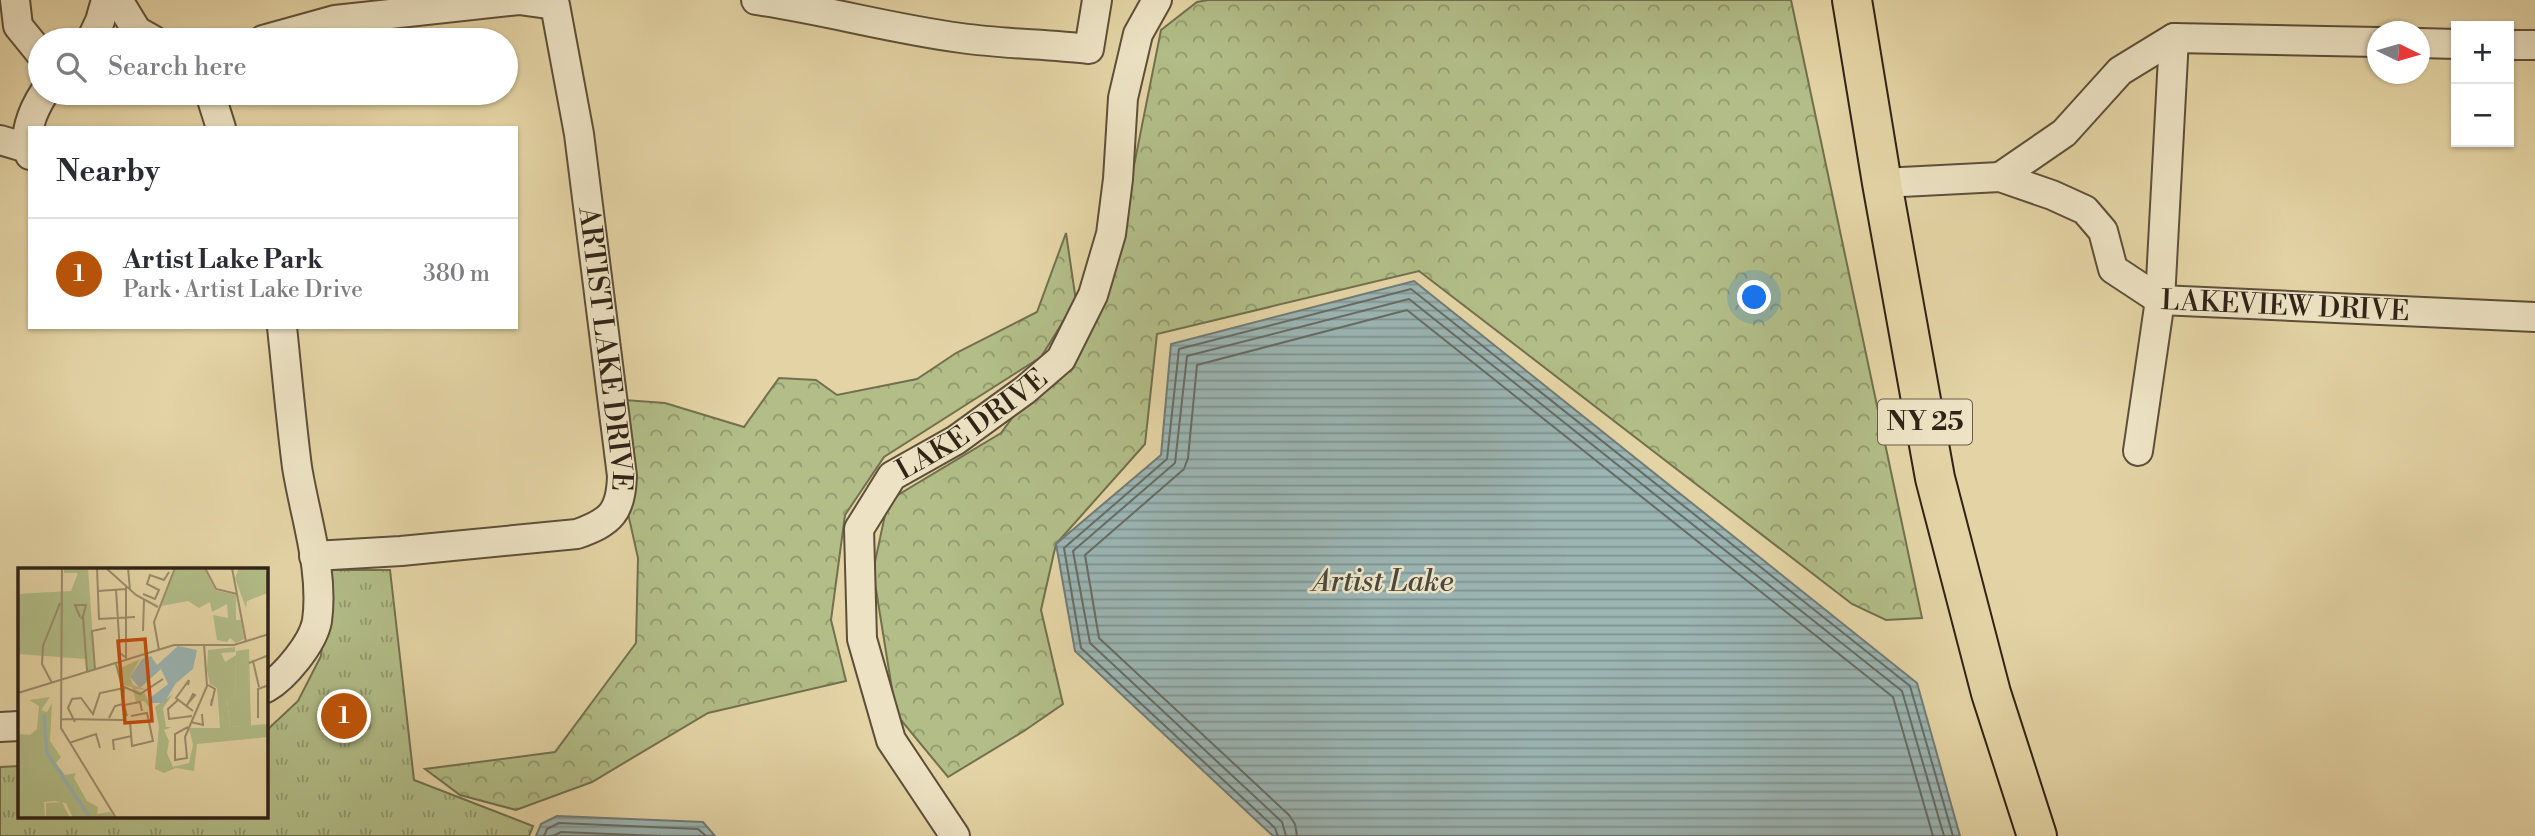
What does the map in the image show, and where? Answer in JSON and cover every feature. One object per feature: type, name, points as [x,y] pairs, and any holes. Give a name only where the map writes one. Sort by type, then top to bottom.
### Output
[{"type":"main road","name":"NY 25","points":[[1852,0],[1935,478],[1991,693],[2037,836]]},
{"type":"street","points":[[15,0],[18,26],[28,38]]},
{"type":"street","points":[[97,28],[106,0]]},
{"type":"street","points":[[118,0],[135,28]]},
{"type":"street","name":"ARTIST LAKE DRIVE","points":[[306,28],[335,20],[519,0],[555,5],[579,134],[622,476],[621,498],[612,515],[594,528],[577,534],[401,551],[314,556]]},
{"type":"street","points":[[756,0],[964,39],[1089,49],[1097,0]]},
{"type":"street","name":"LAKE DRIVE","points":[[955,836],[891,740],[862,639],[859,529],[892,476],[956,440],[1025,390],[1061,359],[1093,295],[1111,234],[1118,179],[1122,98],[1138,34],[1157,0]]},
{"type":"street","points":[[2138,451],[2160,300],[2174,38]]},
{"type":"street","points":[[2000,177],[2064,133],[2120,71],[2174,38],[2367,42]]},
{"type":"street","points":[[2430,43],[2451,44]]},
{"type":"street","points":[[2514,45],[2535,45]]},
{"type":"street","points":[[28,126],[38,105]]},
{"type":"street","points":[[213,105],[219,126]]},
{"type":"street","points":[[19,148],[28,126]]},
{"type":"street","name":"LAKEVIEW DRIVE","points":[[1882,183],[2000,177],[2052,195],[2085,209],[2103,231],[2113,270],[2160,300],[2535,317]]},
{"type":"street","points":[[268,686],[290,669],[317,624],[318,588],[298,467],[282,329]]},
{"type":"street","points":[[0,727],[18,726]]},
{"type":"green space","points":[[1791,0],[1922,618],[1886,620],[1852,604],[1419,271],[1157,334],[1145,444],[1056,544],[1041,610],[1063,704],[948,777],[896,714],[873,571],[888,501],[1001,433],[1110,286],[1161,30],[1197,2]]},
{"type":"green space","points":[[1066,233],[1076,301],[1041,357],[884,457],[845,515],[831,620],[846,681],[708,713],[592,782],[516,810],[460,795],[425,769],[555,752],[636,643],[638,558],[627,509],[625,400],[665,403],[744,427],[779,378],[816,380],[837,395],[917,379],[956,353],[1037,312]]},
{"type":"green space","points":[[329,570],[390,570],[414,780],[533,826],[529,836],[0,836],[0,767],[18,766],[18,818],[268,818],[268,729],[298,701],[321,656]]},
{"type":"water","name":"Artist Lake","points":[[1414,281],[1917,683],[1960,836],[1273,836],[1075,651],[1056,544],[1161,455],[1171,344]]},
{"type":"water","points":[[557,816],[703,822],[715,836],[536,836],[541,824]]},
{"type":"place","name":"Artist Lake Park","points":[[344,716]]}]
